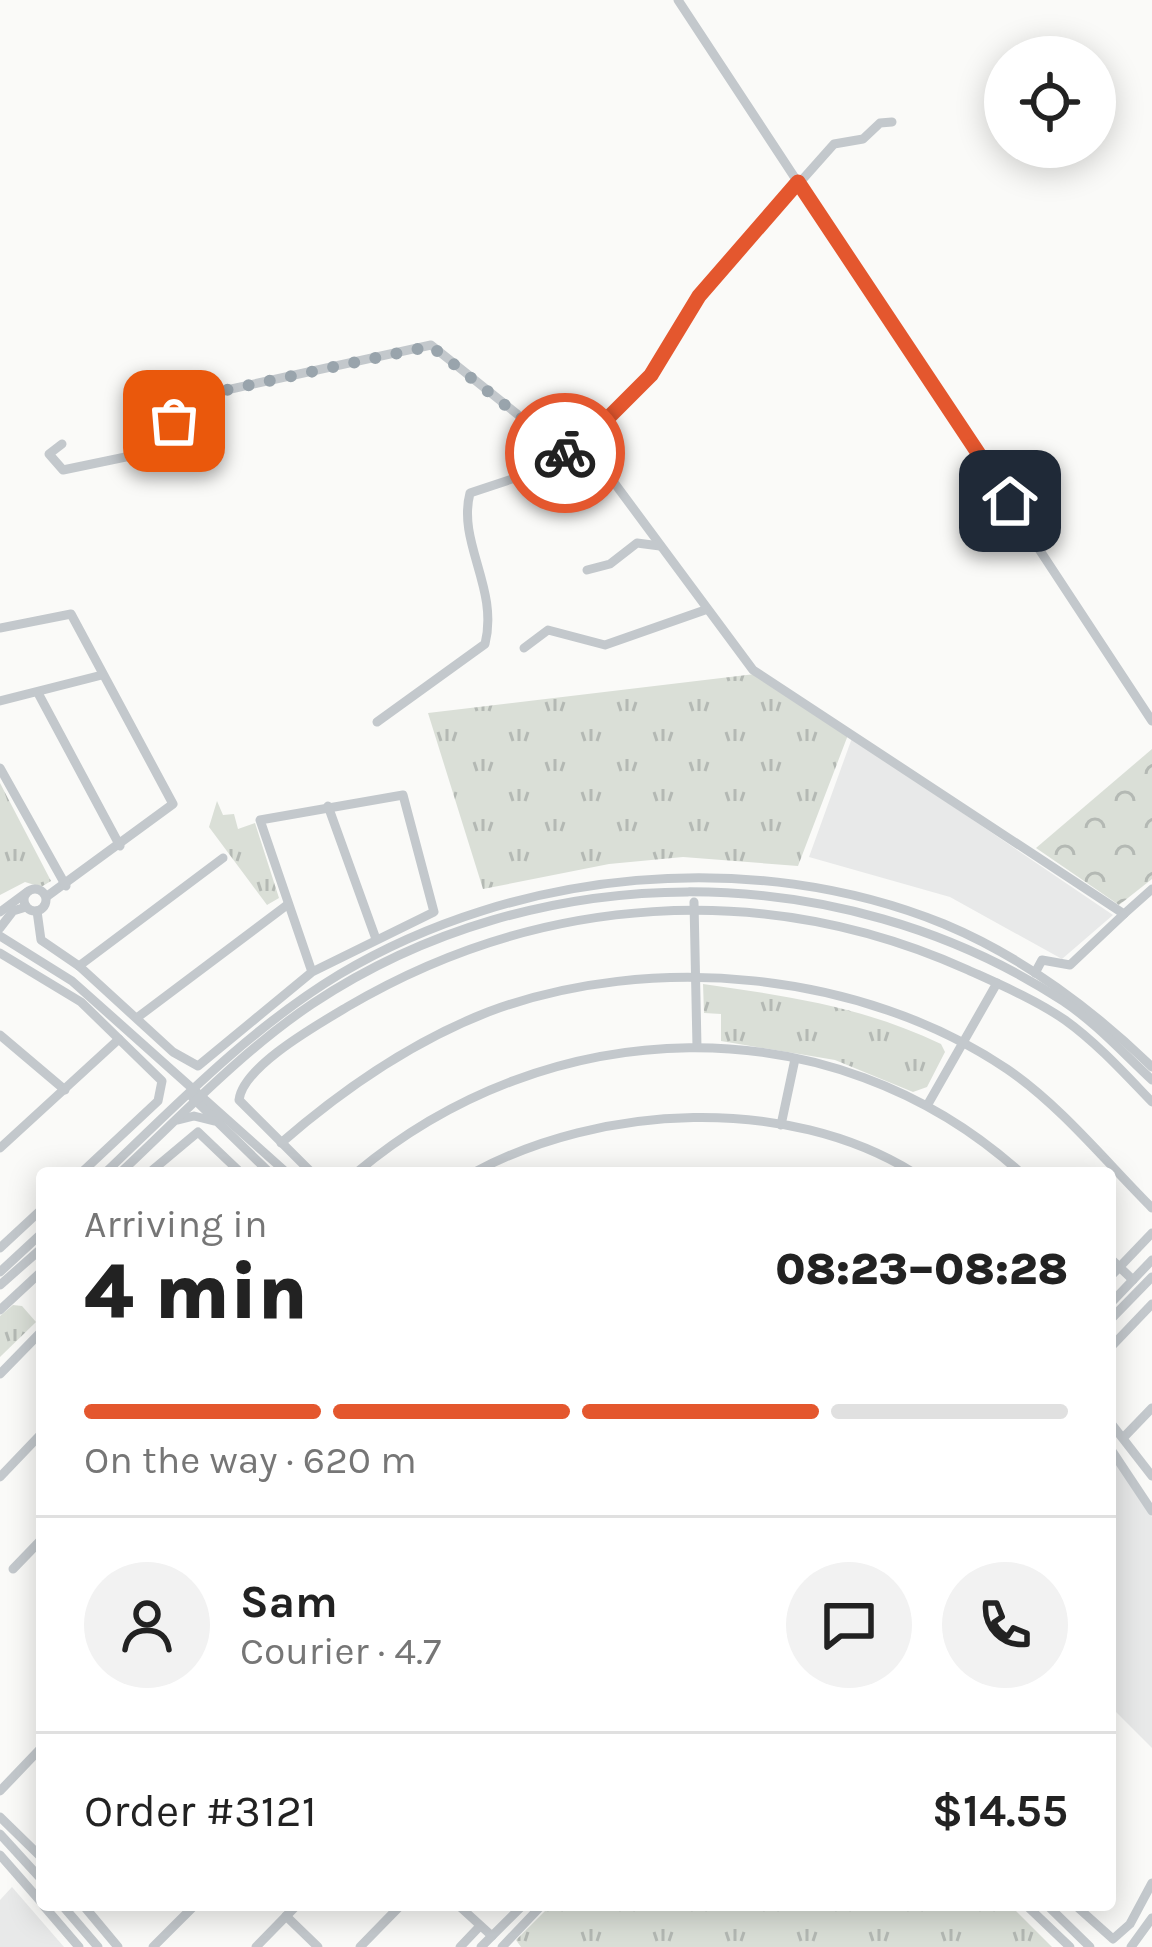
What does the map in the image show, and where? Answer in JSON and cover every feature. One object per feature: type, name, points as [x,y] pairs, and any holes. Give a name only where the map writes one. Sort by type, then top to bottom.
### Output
[{"type":"street","points":[[678,0],[1152,721]]},
{"type":"street","points":[[377,722],[485,644],[490,623],[487,586],[469,530],[470,493],[548,467],[584,442],[651,375],[699,296],[834,144],[862,139],[880,123],[892,122]]},
{"type":"street","points":[[62,444],[49,454],[63,470],[140,454],[162,423],[198,416],[222,391],[431,346],[567,454]]},
{"type":"street","points":[[584,442],[729,645],[777,689],[1124,914]]},
{"type":"street","points":[[587,569],[610,564],[628,546],[660,545]]},
{"type":"street","points":[[524,648],[548,630],[605,645],[705,610]]},
{"type":"street","points":[[0,628],[71,614],[173,804],[66,886],[31,909],[13,911],[0,932],[73,981],[280,1167]]},
{"type":"street","points":[[0,701],[102,675]]},
{"type":"street","points":[[38,693],[120,846]]},
{"type":"street","points":[[0,768],[66,886]]},
{"type":"street","points":[[27,892],[41,940],[80,966],[194,1066],[312,972],[436,908],[405,800],[398,794],[260,820],[312,972]]},
{"type":"street","points":[[328,806],[376,939]]},
{"type":"street","points":[[80,966],[223,858]]},
{"type":"street","points":[[127,1167],[176,1120],[209,1075],[282,1014],[388,948],[484,911],[617,881],[777,883],[937,921],[1036,973],[1094,1011],[1152,1066]]},
{"type":"street","points":[[1036,973],[1042,961],[1070,965],[1152,889]]},
{"type":"street","points":[[0,912],[27,892],[37,890],[46,897]]},
{"type":"street","points":[[693,891],[698,1047]]},
{"type":"street","points":[[111,1167],[178,1103],[231,1070],[311,1005],[448,934],[586,898],[693,891],[806,899],[932,933],[1007,968],[1087,1019],[1152,1081]]},
{"type":"street","points":[[138,1017],[287,905]]},
{"type":"street","points":[[306,1167],[244,1106],[240,1092],[261,1067],[311,1028],[419,969],[531,928],[617,911],[694,908],[802,918],[934,955],[1068,1022],[1152,1102]]},
{"type":"street","points":[[0,953],[81,1002],[162,1081],[163,1092],[88,1167]]},
{"type":"street","points":[[928,1104],[1007,968]]},
{"type":"street","points":[[281,1143],[321,1108],[399,1055],[488,1013],[570,989],[694,978],[845,997],[962,1043],[1033,1090],[1111,1167]]},
{"type":"street","points":[[0,1035],[65,1090]]},
{"type":"street","points":[[0,1148],[119,1039]]},
{"type":"street","points":[[364,1167],[444,1110],[535,1069],[615,1054],[698,1047],[832,1066],[928,1104],[986,1141],[1014,1167]]},
{"type":"street","points":[[781,1125],[795,1059]]},
{"type":"street","points":[[231,1070],[220,1092],[221,1118],[265,1167]]},
{"type":"street","points":[[182,1078],[209,1075]]},
{"type":"street","points":[[178,1103],[182,1078]]},
{"type":"street","points":[[176,1120],[221,1118]]},
{"type":"street","points":[[486,1167],[551,1138],[620,1123],[700,1119],[781,1125],[873,1153],[902,1167]]},
{"type":"street","points":[[156,1167],[198,1132],[236,1167]]},
{"type":"street","points":[[1116,1172],[1152,1208]]},
{"type":"street","points":[[0,1248],[36,1215]]},
{"type":"street","points":[[1116,1272],[1152,1233]]},
{"type":"street","points":[[0,1272],[36,1238]]},
{"type":"street","points":[[0,1285],[36,1253]]},
{"type":"street","points":[[1116,1298],[1152,1260]]},
{"type":"street","points":[[25,1264],[36,1273]]},
{"type":"street","points":[[1116,1264],[1133,1280]]},
{"type":"street","points":[[1116,1314],[1152,1277]]},
{"type":"street","points":[[0,1310],[36,1279]]},
{"type":"street","points":[[1116,1342],[1152,1304]]},
{"type":"street","points":[[0,1374],[36,1336]]},
{"type":"street","points":[[1124,1437],[1152,1408]]},
{"type":"street","points":[[1116,1428],[1152,1476]]},
{"type":"street","points":[[0,1477],[36,1439]]},
{"type":"street","points":[[1116,1457],[1152,1510]]},
{"type":"street","points":[[13,1569],[36,1545]]},
{"type":"street","points":[[0,1791],[36,1753]]},
{"type":"street","points":[[0,1817],[36,1851]]},
{"type":"street","points":[[0,1834],[36,1873]]},
{"type":"street","points":[[10,1843],[0,1855],[4,1869],[36,1898]]},
{"type":"street","points":[[4,1869],[19,1852]]},
{"type":"street","points":[[1081,1911],[1107,1937],[1130,1924],[1152,1883]]},
{"type":"street","points":[[49,1911],[79,1947]]},
{"type":"street","points":[[67,1911],[98,1947]]},
{"type":"street","points":[[91,1911],[118,1947]]},
{"type":"street","points":[[153,1947],[189,1911]]},
{"type":"street","points":[[256,1947],[291,1911]]},
{"type":"street","points":[[360,1947],[395,1911]]},
{"type":"street","points":[[464,1911],[492,1936]]},
{"type":"street","points":[[481,1947],[517,1911]]},
{"type":"street","points":[[502,1947],[536,1911]]},
{"type":"street","points":[[1032,1911],[1070,1947]]},
{"type":"street","points":[[1053,1911],[1090,1947]]},
{"type":"street","points":[[286,1916],[318,1947]]},
{"type":"street","points":[[1131,1947],[1152,1918]]},
{"type":"street","points":[[460,1947],[480,1926]]},
{"type":"street","points":[[71,1937],[81,1928]]},
{"type":"shaded area","points":[[852,738],[1113,915],[1062,959],[950,897],[809,857]]},
{"type":"shaded area","points":[[1116,1463],[1152,1517],[1152,1748],[1116,1712]]},
{"type":"shaded area","points":[[12,1887],[64,1947],[0,1947],[0,1900]]},
{"type":"green space","points":[[755,674],[848,735],[798,866],[683,857],[609,864],[483,889],[428,713]]},
{"type":"green space","points":[[1152,749],[1152,879],[1119,905],[1036,848]]},
{"type":"green space","points":[[0,783],[51,881],[41,887],[25,882],[0,895]]},
{"type":"green space","points":[[217,801],[223,815],[234,814],[238,829],[255,823],[279,898],[267,905],[209,827]]},
{"type":"green space","points":[[703,984],[854,1012],[912,1031],[941,1044],[945,1052],[927,1087],[913,1092],[835,1060],[721,1041],[721,1014],[704,1013]]},
{"type":"green space","points":[[13,1305],[22,1306],[36,1322],[0,1357],[0,1316]]},
{"type":"green space","points":[[545,1911],[1016,1911],[1052,1947],[521,1947],[516,1940]]},
{"type":"way so far","points":[[174,421],[207,411],[222,391],[404,348],[431,346],[565,453]]},
{"type":"route","points":[[565,453],[584,442],[651,375],[699,296],[798,182],[1010,501]]}]
